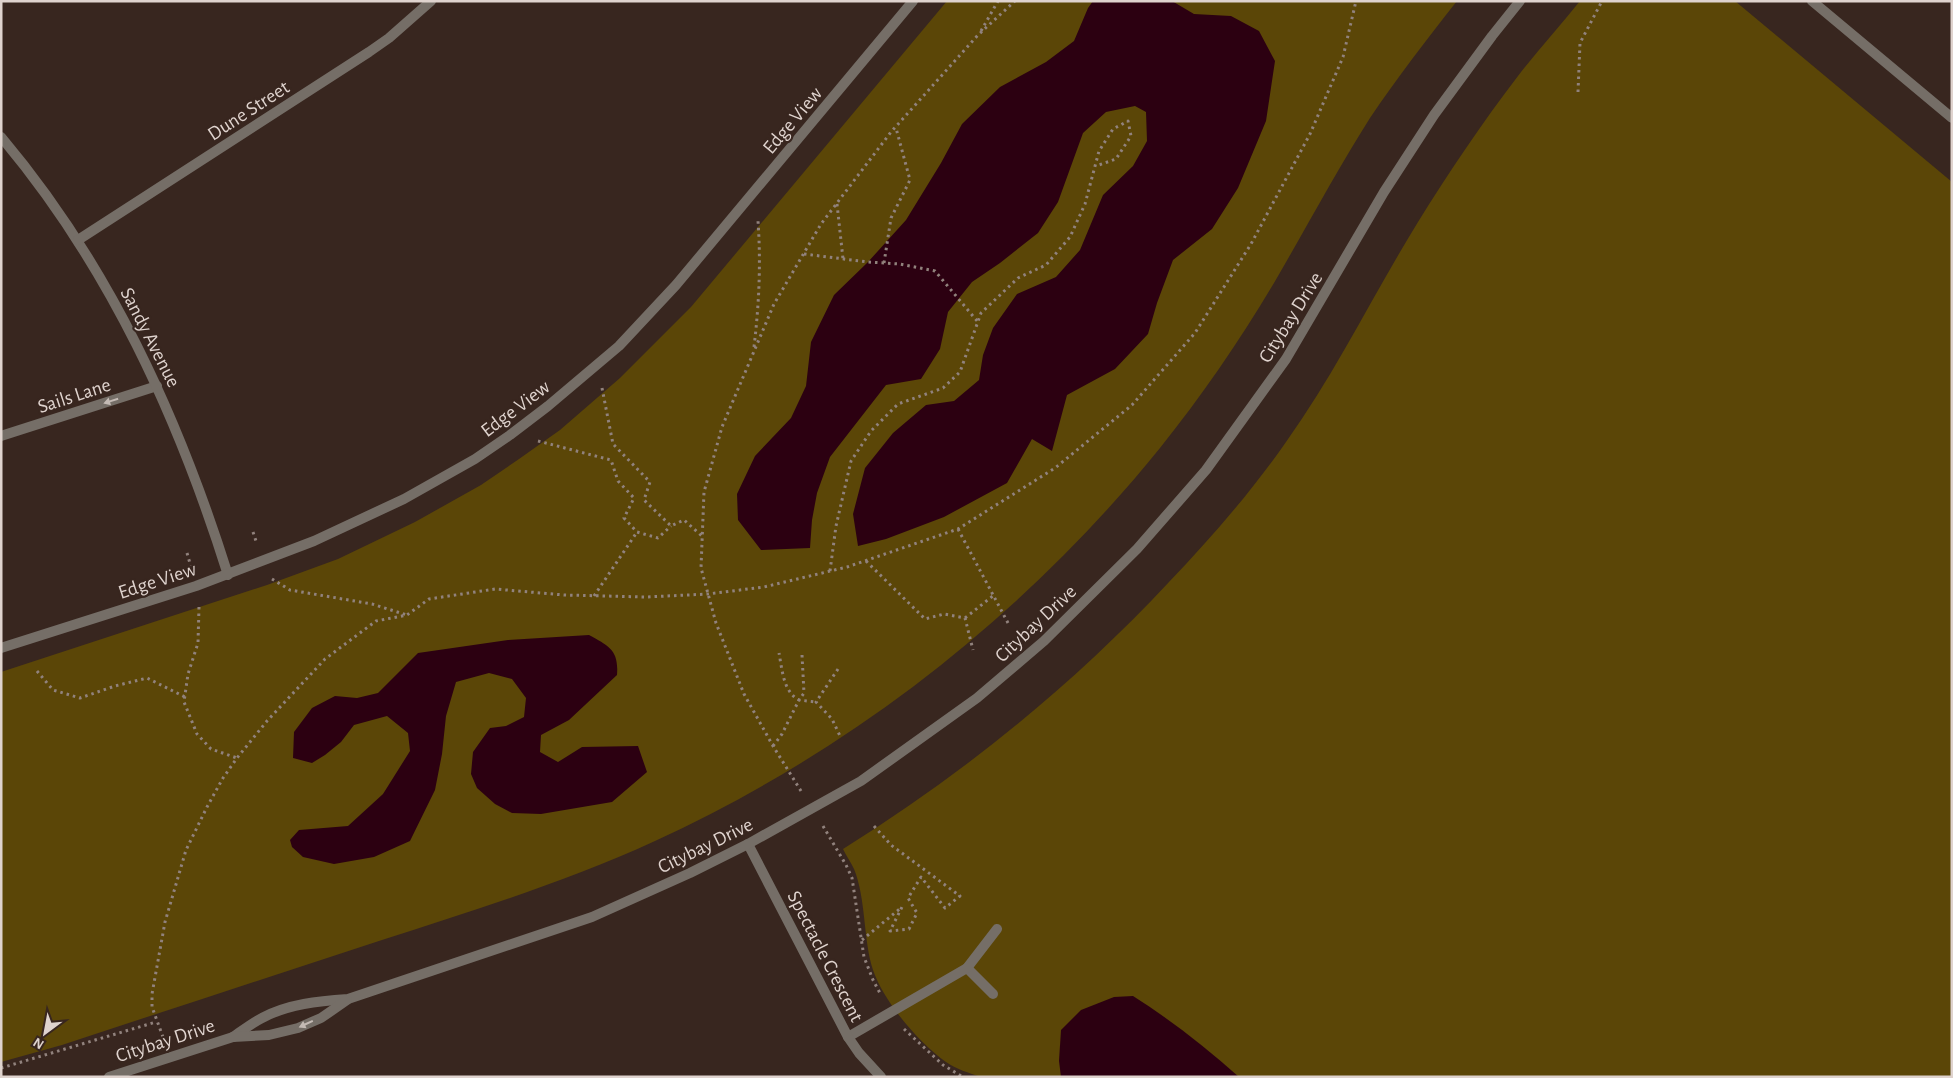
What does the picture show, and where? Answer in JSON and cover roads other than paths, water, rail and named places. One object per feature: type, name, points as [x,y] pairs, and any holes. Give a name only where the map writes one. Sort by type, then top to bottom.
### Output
[{"type":"street","name":"Dune Street","points":[[78,240],[369,52],[389,38],[431,1]]},
{"type":"street","name":"Edge View","points":[[1,648],[228,574],[357,522],[404,499],[475,459],[548,406],[619,346],[676,285],[913,1]]},
{"type":"street","name":"Citybay Drive","points":[[109,1077],[233,1037],[269,1035],[298,1028],[321,1018],[348,1000],[592,917],[690,874],[812,810],[861,781],[978,698],[1044,641],[1137,549],[1206,470],[1286,359],[1384,192],[1424,130],[1492,36],[1520,1]]},
{"type":"street","points":[[1812,1],[1952,118]]},
{"type":"street","name":"Sandy Avenue","points":[[1,137],[29,170],[78,240],[126,323],[158,386],[194,472],[228,574]]},
{"type":"street","name":"Sails Lane","points":[[1,436],[158,386]]},
{"type":"street","name":"Spectacle Crescent","points":[[748,844],[848,1037],[864,1060],[881,1077]]},
{"type":"street","points":[[848,1037],[966,968],[997,929]]},
{"type":"street","points":[[966,968],[993,994]]},
{"type":"street","name":"Citybay Drive","points":[[233,1037],[262,1017],[290,1007],[315,1002],[348,1000]]}]
